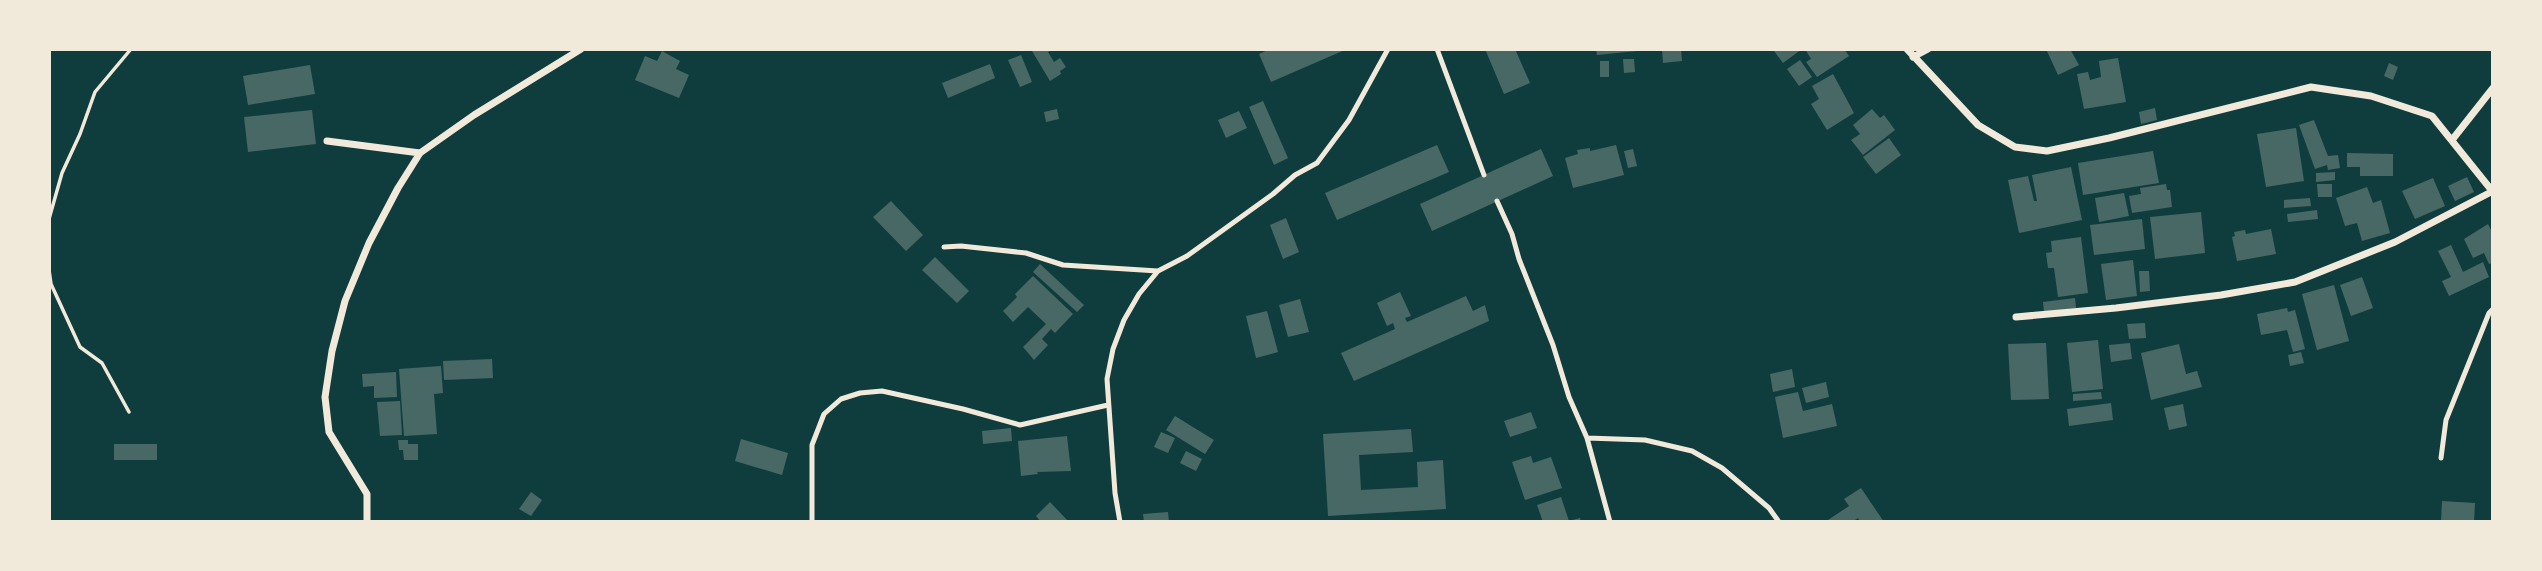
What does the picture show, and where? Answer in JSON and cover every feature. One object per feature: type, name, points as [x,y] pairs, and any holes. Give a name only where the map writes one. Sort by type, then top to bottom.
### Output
[{"type":"street","points":[[367,522],[367,494],[329,432],[325,397],[332,351],[345,301],[369,243],[398,188],[421,153],[474,115],[581,49]]},
{"type":"street","points":[[1907,49],[1978,125],[2015,147],[2047,151],[2060,149],[2311,87],[2371,96],[2432,116],[2493,192],[2395,242],[2295,282],[2116,308],[2016,317]]},
{"type":"street","points":[[1913,57],[1928,49]]},
{"type":"street","points":[[2452,140],[2493,88]]},
{"type":"street","points":[[327,141],[421,153]]},
{"type":"lane","points":[[1120,522],[1115,493],[1107,379],[1113,349],[1124,320],[1139,294],[1158,271],[1187,256],[1273,194],[1294,175],[1317,163],[1349,120],[1388,49]]},
{"type":"lane","points":[[1437,49],[1484,175]]},
{"type":"lane","points":[[1497,201],[1512,234],[1569,397],[1587,438],[1610,522]]},
{"type":"lane","points":[[944,247],[961,246],[1026,253],[1063,265],[1158,271]]},
{"type":"lane","points":[[2441,458],[2446,420],[2489,313],[2493,309]]},
{"type":"lane","points":[[812,522],[812,445],[824,414],[841,399],[860,393],[882,391],[1020,425],[1108,405]]},
{"type":"lane","points":[[1587,438],[1645,440],[1692,451],[1722,468],[1769,508],[1779,522]]},
{"type":"path","points":[[49,219],[62,173],[95,92],[131,49]]},
{"type":"path","points":[[49,270],[51,284],[79,347],[102,363],[129,412]]},
{"type":"building","points":[[1053,49],[1048,52],[1054,62],[1060,58],[1066,67],[1060,71],[1061,74],[1050,81],[1032,51]]},
{"type":"building","points":[[1270,49],[1347,49],[1271,82],[1259,54]]},
{"type":"building","points":[[1485,49],[1515,49],[1530,83],[1504,94]]},
{"type":"building","points":[[1596,49],[1636,49],[1637,51],[1597,55]]},
{"type":"building","points":[[1662,49],[1681,49],[1682,61],[1663,63]]},
{"type":"building","points":[[1802,49],[1783,63],[1774,51]]},
{"type":"building","points":[[1805,49],[1844,49],[1849,56],[1817,77],[1806,62],[1811,59]]},
{"type":"building","points":[[2046,49],[2070,49],[2079,65],[2058,75]]},
{"type":"building","points":[[662,51],[680,61],[676,69],[689,75],[679,98],[635,80],[645,56],[657,61]]},
{"type":"building","points":[[1021,55],[1032,82],[1020,87],[1008,60]]},
{"type":"building","points":[[2118,58],[2126,102],[2084,109],[2077,74],[2088,72],[2090,80],[2101,77],[2099,61]]},
{"type":"building","points":[[1623,59],[1634,59],[1635,72],[1624,73]]},
{"type":"building","points":[[1800,60],[1812,77],[1799,86],[1787,69]]},
{"type":"building","points":[[1600,61],[1609,61],[1609,77],[1600,77]]},
{"type":"building","points":[[2389,63],[2398,67],[2393,80],[2384,76]]},
{"type":"building","points":[[990,64],[995,78],[948,98],[942,83]]},
{"type":"building","points":[[310,65],[315,94],[248,105],[243,76]]},
{"type":"building","points":[[1833,74],[1854,113],[1827,130],[1811,104],[1819,99],[1812,86]]},
{"type":"building","points":[[1263,101],[1288,158],[1274,165],[1249,107]]},
{"type":"building","points":[[2155,108],[2157,120],[2141,124],[2139,112]]},
{"type":"building","points":[[1057,109],[1059,119],[1046,122],[1044,112]]},
{"type":"building","points":[[1872,109],[1880,118],[1884,115],[1895,130],[1863,155],[1851,140],[1860,134],[1853,125]]},
{"type":"building","points":[[312,110],[316,144],[248,152],[244,117]]},
{"type":"building","points":[[1239,111],[1247,128],[1226,138],[1218,120]]},
{"type":"building","points":[[2314,120],[2328,156],[2338,155],[2340,168],[2328,170],[2327,165],[2315,169],[2299,125]]},
{"type":"building","points":[[2296,128],[2304,181],[2266,187],[2257,134]]},
{"type":"building","points":[[1889,138],[1901,155],[1876,174],[1863,157]]},
{"type":"building","points":[[1437,145],[1449,172],[1337,220],[1325,193]]},
{"type":"building","points":[[1616,145],[1624,175],[1573,188],[1565,158],[1578,154],[1577,150],[1590,148],[1590,151]]},
{"type":"building","points":[[1541,149],[1553,176],[1432,231],[1420,204]]},
{"type":"building","points":[[1633,149],[1637,166],[1628,168],[1624,151]]},
{"type":"building","points":[[2153,151],[2159,183],[2083,195],[2078,163]]},
{"type":"building","points":[[2347,153],[2393,154],[2393,176],[2360,176],[2360,167],[2347,167]]},
{"type":"building","points":[[2071,167],[2082,220],[2019,233],[2008,180],[2028,176],[2034,201],[2037,201],[2032,175]]},
{"type":"building","points":[[2335,172],[2335,180],[2316,182],[2316,173]]},
{"type":"building","points":[[2467,177],[2474,192],[2455,201],[2448,186]]},
{"type":"building","points":[[2433,178],[2445,206],[2415,219],[2402,191]]},
{"type":"building","points":[[2166,184],[2167,190],[2170,190],[2172,207],[2132,213],[2129,196],[2141,194],[2140,188]]},
{"type":"building","points":[[2317,184],[2332,184],[2332,197],[2318,197]]},
{"type":"building","points":[[2367,187],[2373,203],[2381,200],[2390,233],[2362,241],[2357,223],[2345,226],[2336,198]]},
{"type":"building","points":[[2124,193],[2129,216],[2099,222],[2095,198]]},
{"type":"building","points":[[2310,198],[2311,206],[2284,208],[2284,200]]},
{"type":"building","points":[[891,201],[923,235],[906,251],[873,217]]},
{"type":"building","points":[[2317,210],[2318,219],[2288,222],[2287,214]]},
{"type":"building","points":[[2201,212],[2205,253],[2155,259],[2150,217]]},
{"type":"building","points":[[1286,218],[1299,252],[1283,259],[1270,225]]},
{"type":"building","points":[[2142,219],[2145,249],[2094,255],[2090,225]]},
{"type":"building","points":[[2488,224],[2493,234],[2493,263],[2489,264],[2484,253],[2473,258],[2464,239]]},
{"type":"building","points":[[2271,229],[2276,254],[2237,261],[2232,237],[2235,236],[2234,232],[2245,230],[2246,234]]},
{"type":"building","points":[[2081,237],[2088,293],[2058,297],[2054,268],[2048,268],[2046,253],[2052,252],[2051,241]]},
{"type":"building","points":[[2451,245],[2463,272],[2483,262],[2489,277],[2449,296],[2442,281],[2451,277],[2438,251]]},
{"type":"building","points":[[935,257],[969,291],[957,303],[922,270]]},
{"type":"building","points":[[2133,260],[2137,296],[2106,300],[2101,264]]},
{"type":"building","points":[[1040,264],[1084,305],[1077,312],[1033,272]]},
{"type":"building","points":[[2139,271],[2149,271],[2150,291],[2140,292]]},
{"type":"building","points":[[1033,276],[1073,314],[1055,333],[1051,329],[1042,339],[1048,345],[1034,360],[1023,347],[1046,324],[1028,307],[1013,322],[1003,311]]},
{"type":"building","points":[[2362,277],[2373,308],[2351,316],[2340,285]]},
{"type":"building","points":[[2334,285],[2349,341],[2317,350],[2302,294]]},
{"type":"building","points":[[1400,292],[1411,316],[1405,318],[1407,322],[1466,296],[1473,311],[1485,305],[1489,321],[1354,381],[1341,353],[1395,329],[1393,323],[1387,326],[1377,303]]},
{"type":"building","points":[[2075,298],[2076,308],[2044,312],[2043,302]]},
{"type":"building","points":[[1300,299],[1309,332],[1288,337],[1279,305]]},
{"type":"building","points":[[2287,308],[2288,312],[2295,310],[2305,349],[2293,352],[2287,330],[2261,335],[2257,314]]},
{"type":"building","points":[[1267,311],[1278,352],[1256,358],[1246,316]]},
{"type":"building","points":[[2145,323],[2146,338],[2129,339],[2127,324]]},
{"type":"building","points":[[2098,340],[2103,389],[2072,392],[2067,343]]},
{"type":"building","points":[[2046,343],[2049,399],[2011,400],[2008,344]]},
{"type":"building","points":[[2130,343],[2132,359],[2111,362],[2109,345]]},
{"type":"building","points":[[2179,344],[2186,374],[2197,371],[2202,387],[2151,400],[2141,353]]},
{"type":"building","points":[[2301,352],[2304,363],[2290,366],[2288,355]]},
{"type":"building","points":[[492,359],[493,378],[444,380],[443,361]]},
{"type":"building","points":[[441,366],[443,393],[434,394],[437,434],[404,436],[399,369]]},
{"type":"building","points":[[1792,369],[1795,387],[1773,392],[1770,374]]},
{"type":"building","points":[[396,372],[397,397],[374,398],[374,386],[363,387],[362,374]]},
{"type":"building","points":[[1826,382],[1829,397],[1806,403],[1802,388]]},
{"type":"building","points":[[1798,392],[1803,411],[1832,404],[1837,426],[1783,438],[1775,397]]},
{"type":"building","points":[[2101,392],[2102,399],[2073,401],[2073,394]]},
{"type":"building","points":[[400,401],[402,435],[380,436],[377,402]]},
{"type":"building","points":[[2111,403],[2113,420],[2069,426],[2067,409]]},
{"type":"building","points":[[2183,404],[2187,426],[2169,430],[2164,408]]},
{"type":"building","points":[[1531,412],[1537,428],[1510,437],[1504,421]]},
{"type":"building","points":[[1175,416],[1214,440],[1205,454],[1166,430]]},
{"type":"building","points":[[1011,428],[1012,441],[983,444],[982,431]]},
{"type":"building","points":[[1411,429],[1413,452],[1359,455],[1361,490],[1418,487],[1417,462],[1443,460],[1446,509],[1328,516],[1323,434]]},
{"type":"building","points":[[1161,432],[1175,438],[1168,453],[1154,447]]},
{"type":"building","points":[[1067,436],[1071,471],[1037,472],[1038,474],[1021,476],[1018,441]]},
{"type":"building","points":[[741,439],[788,453],[782,475],[735,461]]},
{"type":"building","points":[[398,440],[418,444],[418,460],[404,460]]},
{"type":"building","points":[[114,444],[157,444],[157,460],[114,460]]},
{"type":"building","points":[[1186,451],[1202,459],[1196,471],[1180,463]]},
{"type":"building","points":[[1531,456],[1533,463],[1551,457],[1562,488],[1525,500],[1512,462]]},
{"type":"building","points":[[1861,488],[1884,522],[1860,522],[1858,518],[1852,522],[1829,522],[1828,520],[1849,506],[1844,499]]},
{"type":"building","points":[[531,492],[542,500],[531,516],[519,509]]},
{"type":"building","points":[[1561,497],[1569,521],[1580,518],[1581,522],[1543,522],[1537,505]]},
{"type":"building","points":[[2442,501],[2475,503],[2474,522],[2441,522]]},
{"type":"building","points":[[1050,502],[1069,522],[1041,522],[1036,516]]},
{"type":"building","points":[[1168,512],[1169,522],[1144,522],[1143,514]]}]
